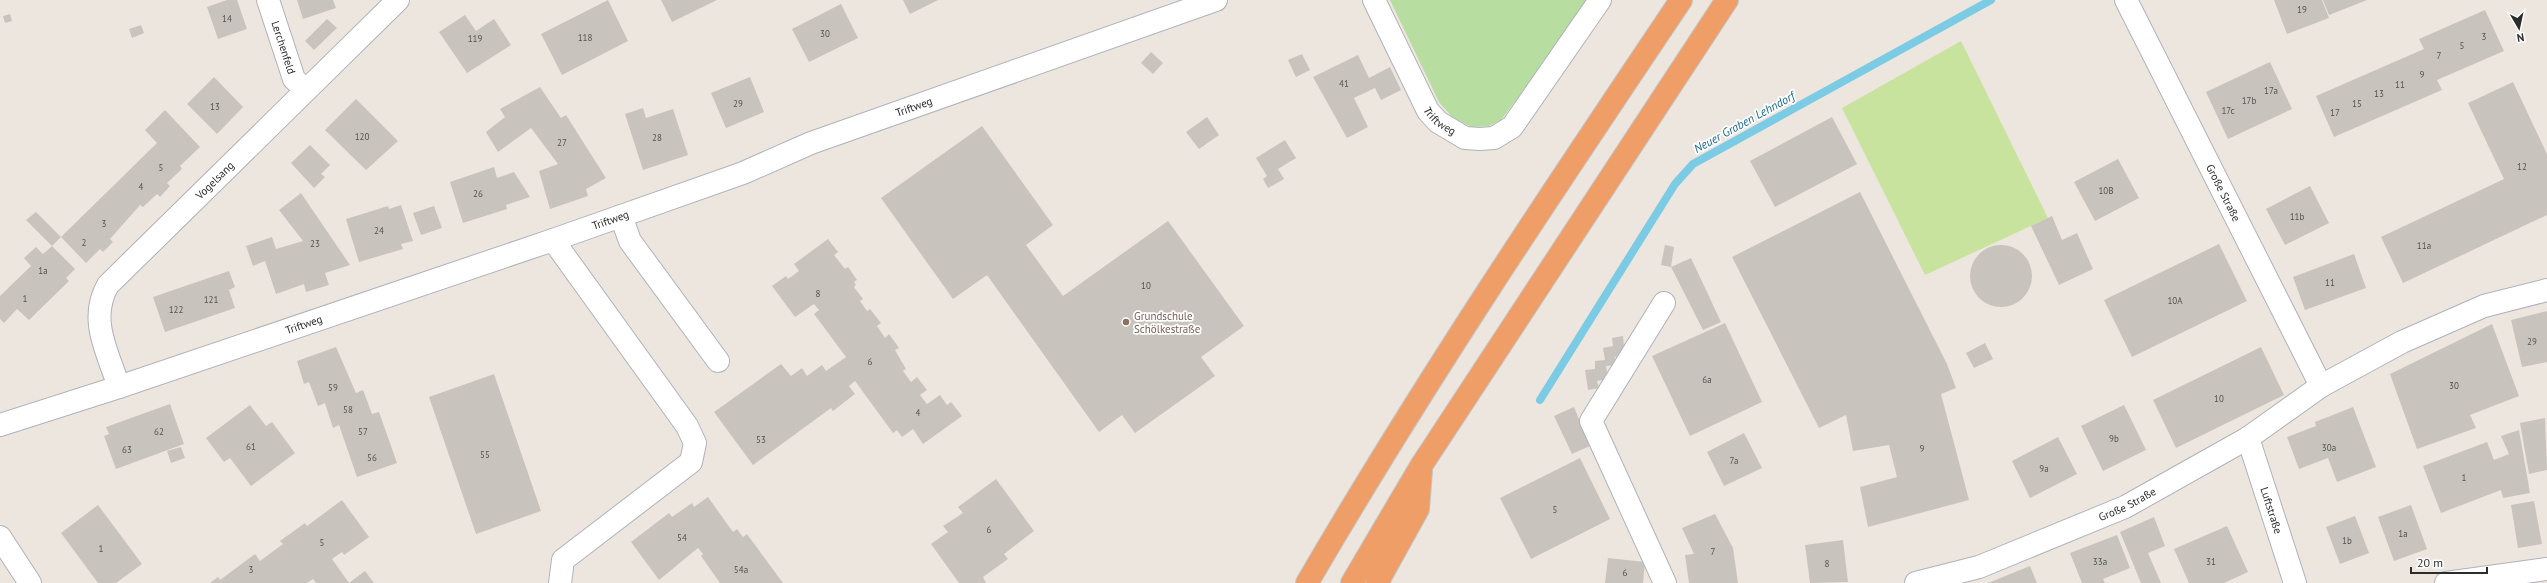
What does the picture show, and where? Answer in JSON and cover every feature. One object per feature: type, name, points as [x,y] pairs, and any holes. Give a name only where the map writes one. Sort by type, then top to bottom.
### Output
[{"type":"highway","points":[[1307,583],[1370,476],[1472,315],[1681,0]]},
{"type":"highway","points":[[1352,583],[1421,466],[1727,0]]},
{"type":"highway","points":[[1377,583],[1418,509],[1421,466]]},
{"type":"street","name":"Lerchenfeld","points":[[268,0],[294,79],[306,90]]},
{"type":"street","name":"Vogelsang","points":[[119,387],[98,320],[100,298],[108,285],[398,0]]},
{"type":"street","name":"Triftweg","points":[[0,425],[119,387],[553,240],[743,173],[811,143],[1216,0]]},
{"type":"street","name":"Triftweg","points":[[1374,0],[1428,111],[1450,131],[1465,138],[1480,140],[1494,138],[1512,127],[1600,0]]},
{"type":"street","name":"Große Straße","points":[[2126,0],[2321,386]]},
{"type":"street","points":[[621,216],[630,241],[718,361]]},
{"type":"street","points":[[553,240],[687,426],[695,443],[691,462],[563,560],[560,583]]},
{"type":"street","name":"Große Straße","points":[[1916,583],[1979,567],[2125,508],[2248,438],[2321,386],[2402,342],[2442,323],[2484,306],[2547,290]]},
{"type":"street","points":[[1664,303],[1591,421],[1665,583]]},
{"type":"street","name":"Luftstraße","points":[[2248,438],[2295,583]]},
{"type":"street","points":[[0,537],[30,583]]},
{"type":"street","points":[[2446,583],[2547,570]]},
{"type":"green space","points":[[1390,0],[1591,0],[1501,120],[1489,126],[1471,127],[1452,117],[1439,102]]},
{"type":"green space","points":[[1961,41],[2048,218],[1925,275],[1842,108]]},
{"type":"building","points":[[227,0],[237,0],[247,29],[218,39],[207,7]]},
{"type":"building","points":[[297,0],[333,0],[336,8],[303,19]]},
{"type":"building","points":[[608,0],[628,41],[562,75],[541,34]]},
{"type":"building","points":[[661,0],[717,0],[672,22]]},
{"type":"building","points":[[903,0],[938,0],[910,14]]},
{"type":"building","points":[[2274,0],[2322,0],[2329,18],[2287,34]]},
{"type":"building","points":[[2323,0],[2367,0],[2329,15]]},
{"type":"building","points":[[841,4],[858,38],[809,62],[792,29]]},
{"type":"building","points":[[2485,10],[2504,51],[2437,80],[2442,90],[2334,137],[2316,96],[2424,49],[2419,39]]},
{"type":"building","points":[[10,14],[12,21],[5,23],[3,16]]},
{"type":"building","points":[[465,15],[476,31],[494,19],[511,45],[467,73],[439,32]]},
{"type":"building","points":[[327,19],[337,28],[314,50],[305,41]]},
{"type":"building","points":[[141,25],[144,33],[132,38],[129,29]]},
{"type":"building","points":[[1151,52],[1163,63],[1153,74],[1141,63]]},
{"type":"building","points":[[1302,54],[1310,70],[1296,77],[1288,60]]},
{"type":"building","points":[[1358,55],[1369,78],[1390,67],[1401,90],[1381,100],[1375,88],[1354,98],[1368,127],[1347,138],[1313,77]]},
{"type":"building","points":[[2270,62],[2292,109],[2228,139],[2206,92]]},
{"type":"building","points":[[214,77],[243,107],[217,134],[187,104]]},
{"type":"building","points":[[750,77],[764,112],[726,128],[711,93]]},
{"type":"building","points":[[2513,82],[2547,154],[2547,215],[2403,283],[2381,237],[2504,179],[2468,103]]},
{"type":"building","points":[[540,87],[561,118],[566,115],[606,178],[586,189],[588,196],[550,209],[539,171],[558,164],[531,128],[498,152],[486,132],[505,117],[500,109]]},
{"type":"building","points":[[356,99],[398,141],[366,170],[325,130]]},
{"type":"building","points":[[643,108],[646,118],[673,109],[688,155],[643,170],[625,114]]},
{"type":"building","points":[[165,110],[200,147],[180,166],[182,169],[167,183],[170,186],[160,197],[157,194],[143,207],[140,205],[110,239],[113,242],[103,252],[100,249],[86,263],[61,237],[157,143],[145,130]]},
{"type":"building","points":[[1207,117],[1219,135],[1199,149],[1186,132]]},
{"type":"building","points":[[1832,117],[1857,164],[1775,207],[1750,161]]},
{"type":"building","points":[[982,126],[1053,225],[1026,245],[1063,296],[1168,221],[1244,326],[1201,357],[1215,376],[1135,433],[1122,415],[1099,432],[987,275],[953,299],[881,198]]},
{"type":"building","points":[[1285,140],[1296,158],[1278,169],[1284,179],[1268,188],[1263,179],[1267,176],[1256,158]]},
{"type":"building","points":[[310,145],[330,165],[321,174],[325,177],[314,188],[291,163]]},
{"type":"building","points":[[2118,159],[2139,198],[2095,221],[2074,182]]},
{"type":"building","points":[[494,167],[497,178],[514,172],[530,197],[506,205],[507,209],[463,223],[450,182]]},
{"type":"building","points":[[2310,186],[2329,223],[2285,245],[2266,209]]},
{"type":"building","points":[[1860,192],[1947,364],[1956,388],[1941,394],[1969,500],[1868,527],[1860,487],[1897,477],[1889,445],[1853,451],[1846,415],[1819,428],[1732,257]]},
{"type":"building","points":[[301,193],[350,265],[325,273],[329,285],[306,292],[304,284],[276,294],[265,261],[253,266],[246,246],[272,237],[276,249],[303,241],[279,210]]},
{"type":"building","points":[[401,205],[413,241],[401,244],[403,249],[359,262],[346,219],[388,206],[389,209]]},
{"type":"building","points":[[434,206],[442,228],[421,235],[413,213]]},
{"type":"building","points":[[36,212],[61,237],[52,246],[26,220]]},
{"type":"building","points":[[2052,216],[2062,240],[2077,233],[2093,269],[2059,285],[2031,226]]},
{"type":"building","points":[[828,239],[838,252],[834,255],[845,269],[848,267],[857,280],[854,282],[856,285],[854,287],[863,299],[860,301],[867,311],[870,309],[881,323],[877,326],[885,338],[889,334],[899,348],[895,350],[906,369],[903,371],[911,382],[917,377],[927,390],[920,395],[927,404],[940,395],[947,405],[951,402],[962,416],[923,444],[913,429],[902,437],[897,430],[893,433],[855,381],[849,386],[855,394],[833,411],[831,408],[753,465],[714,412],[781,364],[791,376],[802,368],[807,376],[822,365],[826,371],[846,357],[814,314],[819,310],[814,304],[795,317],[772,286],[786,276],[788,279],[799,271],[794,264]]},
{"type":"building","points":[[2219,244],[2247,301],[2132,357],[2104,300]]},
{"type":"building","points":[[1665,245],[1674,247],[1671,267],[1661,265]]},
{"type":"building","points":[[2001,245],[2018,250],[2023,254],[2027,259],[2032,276],[2027,293],[2023,298],[2018,302],[2001,307],[1984,302],[1979,298],[1975,293],[1970,276],[1975,259],[1979,254],[1984,250]]},
{"type":"building","points":[[52,246],[75,269],[66,278],[69,281],[29,320],[17,309],[4,323],[0,319],[0,296],[31,266],[24,258],[36,247],[43,254]]},
{"type":"building","points":[[2354,254],[2366,288],[2305,310],[2293,277]]},
{"type":"building","points":[[1691,258],[1721,322],[1703,330],[1671,267]]},
{"type":"building","points":[[229,271],[235,287],[229,290],[235,308],[165,332],[153,297]]},
{"type":"building","points":[[2547,311],[2547,362],[2522,367],[2511,320]]},
{"type":"building","points":[[1725,323],[1762,402],[1690,436],[1652,356]]},
{"type":"building","points":[[2492,324],[2519,396],[2470,415],[2476,428],[2417,449],[2390,374]]},
{"type":"building","points":[[1623,336],[1625,356],[1615,357],[1616,365],[1606,366],[1608,379],[1597,381],[1599,388],[1588,390],[1585,370],[1595,369],[1595,361],[1605,360],[1603,348],[1613,346],[1612,338]]},
{"type":"building","points":[[1985,343],[1993,359],[1974,368],[1966,353]]},
{"type":"building","points":[[336,347],[356,393],[363,390],[372,414],[379,412],[397,463],[357,477],[339,425],[333,428],[325,403],[318,406],[309,382],[304,384],[297,361]]},
{"type":"building","points":[[2261,347],[2284,395],[2176,448],[2153,400]]},
{"type":"building","points":[[494,374],[541,511],[476,534],[429,397]]},
{"type":"building","points":[[170,404],[184,444],[116,469],[104,436],[109,434],[106,427]]},
{"type":"building","points":[[250,405],[266,426],[272,422],[295,453],[251,486],[230,458],[224,462],[206,438]]},
{"type":"building","points":[[2124,405],[2146,450],[2103,471],[2081,426]]},
{"type":"building","points":[[1574,407],[1590,446],[1572,454],[1554,416]]},
{"type":"building","points":[[2353,407],[2376,467],[2337,482],[2328,458],[2299,469],[2287,437],[2316,426],[2315,422]]},
{"type":"building","points":[[2545,418],[2547,470],[2529,474],[2520,423]]},
{"type":"building","points":[[2519,430],[2530,493],[2503,498],[2501,490],[2441,513],[2423,466],[2487,442],[2494,460],[2509,454],[2501,436]]},
{"type":"building","points":[[1744,433],[1762,468],[1724,486],[1707,452]]},
{"type":"building","points":[[2058,437],[2077,474],[2030,498],[2012,461]]},
{"type":"building","points":[[181,447],[185,458],[171,463],[167,451]]},
{"type":"building","points":[[1580,458],[1610,519],[1531,559],[1500,498]]},
{"type":"building","points":[[996,479],[1034,531],[1004,554],[1008,559],[983,577],[986,583],[959,583],[931,544],[948,532],[943,526],[963,513],[958,507]]},
{"type":"building","points":[[708,497],[733,532],[737,529],[743,537],[747,534],[783,583],[720,583],[701,556],[703,554],[698,548],[659,580],[631,542],[669,513],[672,517],[692,503],[694,507]]},
{"type":"building","points":[[342,500],[369,537],[344,555],[342,552],[332,559],[349,583],[316,583],[313,579],[307,583],[210,583],[218,577],[220,580],[255,554],[260,561],[283,544],[280,541],[305,523],[307,526]]},
{"type":"building","points":[[2534,501],[2542,544],[2518,548],[2511,505]]},
{"type":"building","points":[[98,505],[142,564],[116,583],[98,583],[61,533]]},
{"type":"building","points":[[2411,505],[2427,549],[2394,561],[2378,517]]},
{"type":"building","points":[[1715,514],[1733,548],[1738,583],[1689,583],[1685,555],[1694,554],[1682,528]]},
{"type":"building","points":[[2355,516],[2369,553],[2340,564],[2326,527]]},
{"type":"building","points":[[2154,517],[2165,546],[2148,553],[2161,583],[2141,583],[2120,532]]},
{"type":"building","points":[[2227,526],[2248,572],[2224,583],[2189,583],[2174,549]]},
{"type":"building","points":[[2117,535],[2130,568],[2103,579],[2105,583],[2082,583],[2070,553]]},
{"type":"building","points":[[1843,540],[1848,582],[1810,583],[1805,545]]},
{"type":"building","points":[[1608,558],[1645,562],[1643,583],[1605,583]]},
{"type":"building","points":[[2030,566],[2037,583],[1988,583]]},
{"type":"building","points":[[365,571],[374,583],[349,583]]},
{"type":"waterway","name":"Neuer Graben Lehndorf","points":[[1540,400],[1675,184],[1693,164],[1991,0]]},
{"type":"place","name":"Grundschule Schölkestraße","points":[[1126,322]]}]
